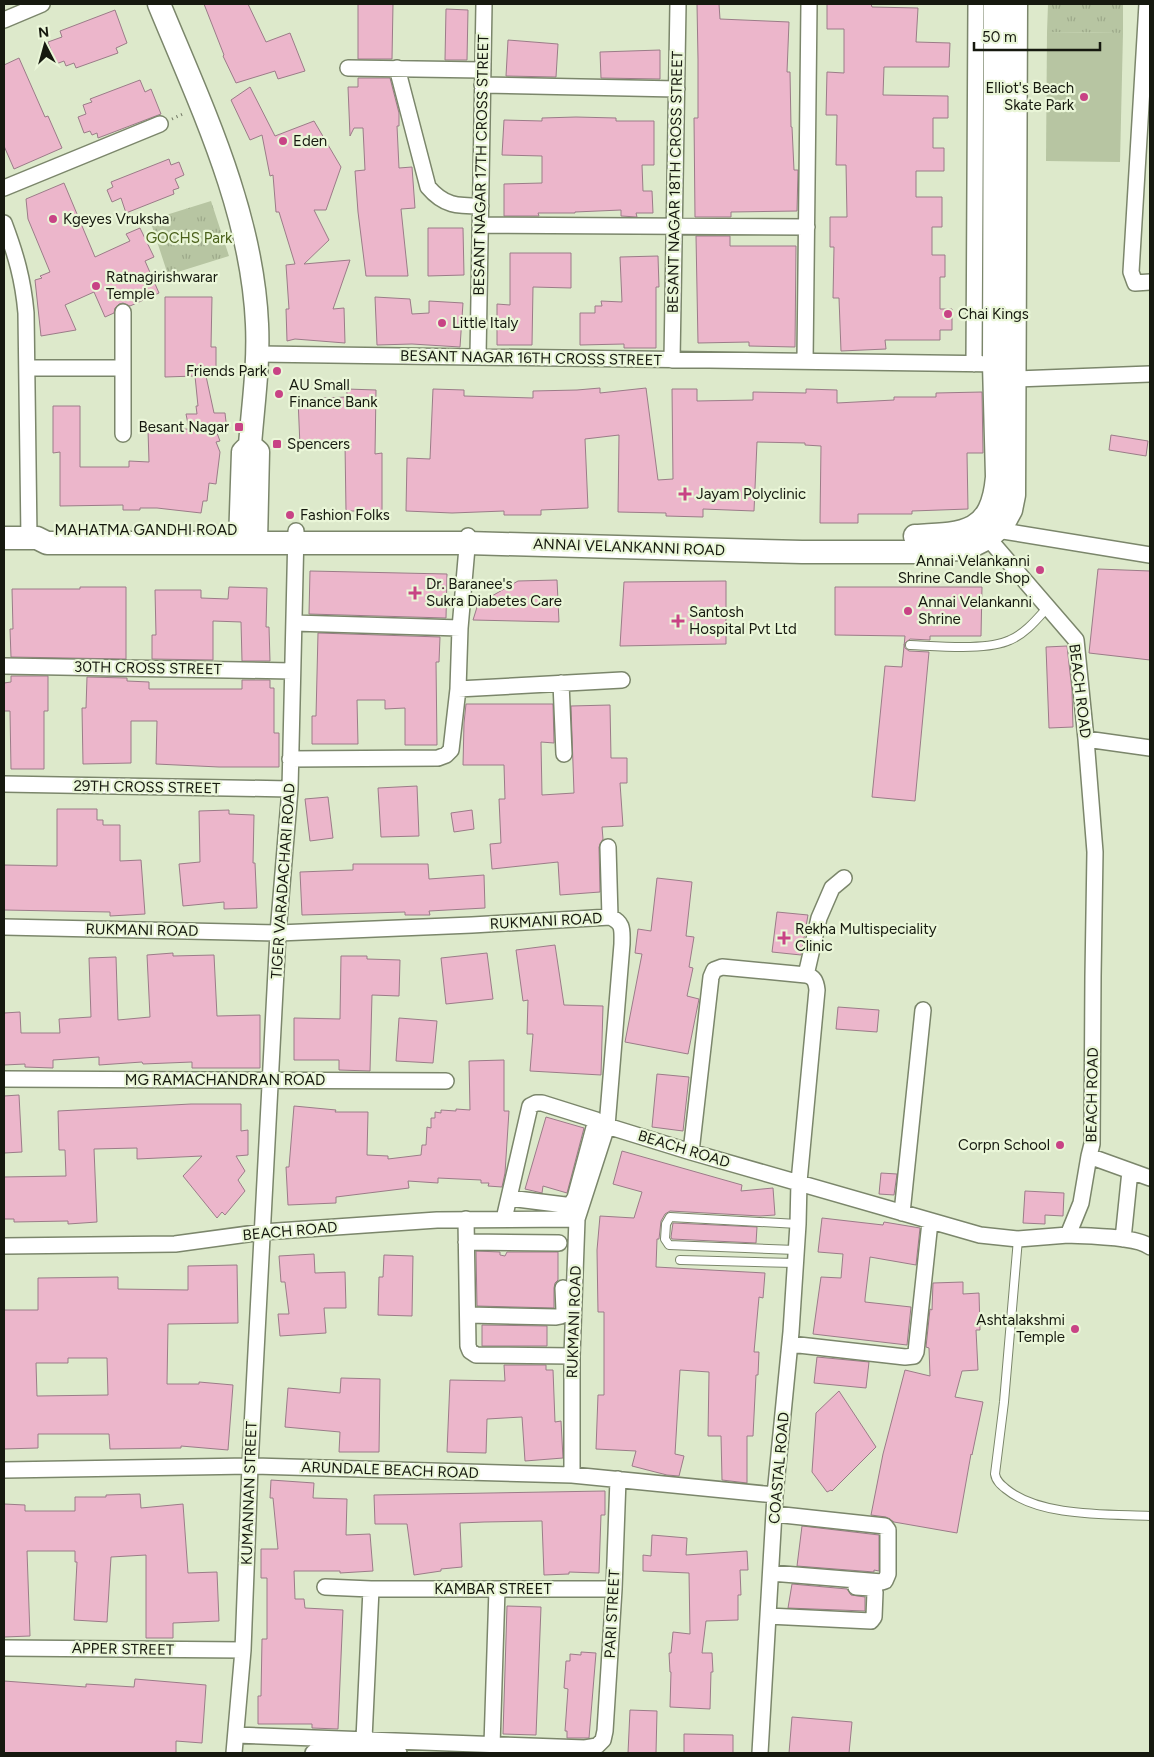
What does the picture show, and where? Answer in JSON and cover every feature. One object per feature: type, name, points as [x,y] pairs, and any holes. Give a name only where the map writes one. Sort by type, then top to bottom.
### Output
[{"type":"street","points":[[4,20],[42,4]]},
{"type":"street","points":[[159,4],[224,167],[243,231],[255,296],[258,354],[250,445],[243,452],[248,536]]},
{"type":"street","name":"BESANT NAGAR 17TH CROSS STREET","points":[[478,357],[484,4]]},
{"type":"street","name":"BESANT NAGAR 18TH CROSS STREET","points":[[672,360],[678,4]]},
{"type":"street","points":[[805,361],[809,4]]},
{"type":"street","points":[[976,4],[999,368]]},
{"type":"street","points":[[996,4],[999,368],[997,477],[991,510],[990,529],[1150,555]]},
{"type":"street","points":[[999,368],[1016,4]]},
{"type":"street","points":[[1148,11],[1131,272],[1135,283],[1150,282]]},
{"type":"street","points":[[348,68],[483,70]]},
{"type":"street","points":[[397,68],[428,188],[437,198],[448,203],[460,206],[480,206]]},
{"type":"street","points":[[482,86],[677,88]]},
{"type":"street","points":[[4,188],[160,124]]},
{"type":"street","points":[[4,223],[17,258],[24,288],[33,538]]},
{"type":"street","points":[[480,225],[807,227]]},
{"type":"street","points":[[123,312],[123,434]]},
{"type":"street","name":"BESANT NAGAR 16TH CROSS STREET","points":[[258,354],[805,361],[1150,374]]},
{"type":"street","points":[[27,368],[123,368]]},
{"type":"street","name":"ANNAI VELANKANNI ROAD","points":[[248,536],[818,546],[937,535],[966,530],[980,523],[990,529]]},
{"type":"street","name":"BEACH ROAD","points":[[509,1198],[530,1106],[542,1103],[691,1152],[980,1235],[1018,1239],[1068,1235],[1081,1203],[1088,1156],[1092,1144],[1096,852],[1076,640],[1048,607],[990,529]]},
{"type":"street","name":"MAHATMA GANDHI ROAD","points":[[4,538],[33,538],[47,543],[248,536]]},
{"type":"street","name":"TIGER VARADACHARI ROAD","points":[[262,1232],[278,933],[290,789],[296,537]]},
{"type":"street","points":[[290,759],[438,758],[446,756],[451,750],[458,689],[460,628],[468,539]]},
{"type":"street","points":[[294,622],[460,628]]},
{"type":"street","name":"30TH CROSS STREET","points":[[4,666],[292,671]]},
{"type":"street","points":[[458,689],[622,680]]},
{"type":"street","points":[[561,684],[564,754]]},
{"type":"street","points":[[1086,738],[1144,747],[1150,736]]},
{"type":"street","name":"29TH CROSS STREET","points":[[4,784],[290,789]]},
{"type":"street","points":[[608,847],[610,917]]},
{"type":"street","points":[[691,1152],[711,974],[717,968],[722,967],[806,975],[819,918],[832,888],[844,878]]},
{"type":"street","name":"RUKMANI ROAD","points":[[4,927],[278,933],[472,926],[610,917],[618,921],[622,929],[601,1123],[577,1219],[572,1356],[572,1475]]},
{"type":"street","name":"COASTAL ROAD","points":[[760,1753],[775,1495],[790,1344],[799,1182],[817,990],[817,983],[812,977],[806,975]]},
{"type":"street","points":[[902,1213],[923,1010]]},
{"type":"street","name":"MG RAMACHANDRAN ROAD","points":[[4,1079],[446,1081]]},
{"type":"street","points":[[504,1219],[509,1198],[565,1205],[571,1204],[576,1198],[601,1123]]},
{"type":"street","points":[[1088,1156],[1150,1178]]},
{"type":"street","points":[[1123,1239],[1130,1171]]},
{"type":"street","points":[[466,1219],[468,1346],[470,1351],[476,1355],[572,1356]]},
{"type":"street","points":[[540,1219],[540,1242]]},
{"type":"street","name":"BEACH ROAD","points":[[4,1246],[175,1244],[262,1232],[437,1220],[577,1219]]},
{"type":"street","points":[[790,1344],[905,1357],[914,1356],[916,1352],[930,1222]]},
{"type":"street","name":"KUMANNAN STREET","points":[[236,1743],[243,1650],[262,1232]]},
{"type":"street","points":[[1068,1235],[1123,1239],[1146,1243],[1150,1247]]},
{"type":"street","points":[[466,1242],[559,1243]]},
{"type":"street","points":[[468,1315],[561,1316],[564,1311],[563,1288]]},
{"type":"street","name":"ARUNDALE BEACH ROAD","points":[[4,1470],[250,1466],[572,1475],[618,1478],[775,1495]]},
{"type":"street","name":"PARI STREET","points":[[484,1748],[585,1748],[598,1746],[603,1740],[614,1589],[618,1478]]},
{"type":"street","points":[[770,1577],[882,1582],[885,1581],[888,1574],[888,1530],[885,1526],[774,1514]]},
{"type":"street","points":[[768,1616],[869,1622],[874,1617],[875,1592],[871,1588],[770,1577]]},
{"type":"street","name":"KAMBAR STREET","points":[[325,1587],[372,1589],[614,1589]]},
{"type":"street","points":[[364,1739],[372,1589]]},
{"type":"street","points":[[236,1743],[364,1739],[421,1748],[484,1748],[498,1589]]},
{"type":"street","name":"APPER STREET","points":[[4,1648],[243,1650]]},
{"type":"street","points":[[236,1743],[296,1746],[301,1748],[303,1753]]},
{"type":"street","points":[[313,1753],[318,1749],[399,1753]]},
{"type":"lane","points":[[910,645],[974,646],[1000,644],[1012,640],[1030,627],[1048,607]]},
{"type":"lane","points":[[796,1257],[669,1245],[665,1239],[665,1231],[670,1217],[798,1224]]},
{"type":"lane","points":[[1018,1239],[1004,1402],[995,1474],[997,1480],[1011,1494],[1038,1506],[1078,1512],[1150,1516]]},
{"type":"lane","points":[[680,1260],[796,1257]]},
{"type":"path","points":[[160,124],[201,106]]},
{"type":"green space","points":[[1048,4],[1123,4],[1123,33],[1047,32]]},
{"type":"green space","name":"Elliot's Beach Skate Park","points":[[1047,32],[1123,33],[1120,162],[1046,161]]},
{"type":"green space","name":"GOCHS Park","points":[[211,201],[229,256],[168,275],[150,220]]},
{"type":"building","points":[[204,4],[248,4],[266,42],[290,33],[305,71],[278,79],[275,71],[236,83],[223,56]]},
{"type":"building","points":[[358,4],[393,4],[392,59],[358,59]]},
{"type":"building","points":[[697,4],[719,4],[720,19],[789,22],[787,72],[790,72],[794,170],[798,170],[797,211],[731,212],[731,217],[695,217],[694,118],[698,118]]},
{"type":"building","points":[[827,4],[871,4],[872,7],[918,8],[916,42],[950,43],[949,67],[884,67],[883,95],[948,96],[948,118],[933,118],[933,148],[944,148],[944,171],[916,171],[916,197],[942,197],[942,227],[932,227],[932,255],[945,255],[945,277],[940,277],[940,309],[952,309],[952,330],[940,330],[940,340],[885,340],[886,349],[841,351],[839,298],[833,298],[834,247],[830,247],[830,217],[847,217],[846,165],[836,165],[837,115],[826,115],[827,72],[844,73],[844,29],[827,29]]},
{"type":"building","points":[[446,9],[468,10],[467,60],[445,60]]},
{"type":"building","points":[[115,10],[127,43],[116,48],[118,53],[76,68],[74,63],[66,66],[64,61],[56,64],[48,42],[62,37],[60,31]]},
{"type":"building","points":[[508,40],[558,44],[556,77],[506,76]]},
{"type":"building","points":[[660,50],[660,79],[601,78],[600,52]]},
{"type":"building","points":[[19,58],[45,117],[48,116],[62,148],[14,169],[4,146],[4,65]]},
{"type":"building","points":[[358,78],[390,78],[399,113],[399,126],[397,126],[399,168],[412,167],[415,208],[401,209],[408,276],[366,276],[355,171],[365,170],[363,128],[354,128],[350,136],[348,87],[358,87]]},
{"type":"building","points":[[140,80],[145,92],[151,89],[161,114],[98,138],[97,133],[92,135],[90,131],[84,133],[78,117],[86,114],[83,105],[92,102],[90,99]]},
{"type":"building","points":[[250,87],[275,136],[314,121],[341,167],[326,210],[314,210],[329,240],[304,264],[350,260],[333,309],[344,308],[345,343],[295,339],[287,341],[286,309],[289,309],[286,265],[295,264],[279,212],[276,212],[273,175],[270,176],[262,135],[250,140],[231,100]]},
{"type":"building","points":[[542,118],[616,118],[616,121],[654,121],[654,165],[642,165],[643,191],[652,191],[653,213],[636,213],[637,217],[621,216],[621,210],[538,213],[539,216],[504,216],[504,184],[542,183],[542,156],[502,155],[504,120],[542,121]]},
{"type":"building","points":[[169,159],[171,165],[179,162],[184,175],[175,179],[179,188],[173,190],[174,194],[126,213],[121,198],[112,202],[107,190],[113,187],[111,182]]},
{"type":"building","name":"Ratnagirishwarar Temple","points":[[64,183],[95,257],[130,241],[126,234],[140,228],[154,257],[145,261],[159,293],[130,306],[123,303],[119,304],[115,308],[114,313],[105,317],[94,292],[65,305],[76,330],[41,336],[35,280],[42,278],[40,276],[50,272],[28,219],[26,199]]},
{"type":"building","points":[[428,228],[463,228],[464,275],[428,276]]},
{"type":"building","points":[[696,236],[730,236],[730,246],[796,246],[795,347],[749,346],[749,342],[698,343]]},
{"type":"building","points":[[510,253],[571,253],[571,288],[533,287],[532,345],[497,345],[497,304],[510,305]]},
{"type":"building","points":[[658,256],[659,287],[656,287],[656,348],[624,348],[624,344],[580,345],[580,313],[595,313],[595,306],[602,306],[601,301],[622,302],[620,257]]},
{"type":"building","points":[[165,297],[212,297],[211,347],[216,347],[216,376],[206,376],[214,413],[225,413],[227,431],[217,433],[220,441],[216,442],[220,452],[216,484],[209,483],[207,501],[203,501],[201,513],[157,508],[123,510],[123,505],[60,506],[60,452],[53,453],[53,406],[80,406],[80,467],[129,467],[129,461],[149,462],[148,430],[189,429],[186,414],[197,414],[195,376],[165,377]]},
{"type":"building","points":[[375,297],[410,299],[412,314],[429,313],[429,301],[463,303],[460,347],[412,344],[377,345]]},
{"type":"building","points":[[600,388],[600,393],[646,388],[658,480],[673,479],[672,389],[697,389],[697,401],[753,400],[753,392],[806,393],[806,389],[837,390],[837,403],[894,400],[894,397],[936,397],[936,393],[982,392],[983,453],[967,453],[968,509],[912,511],[912,514],[858,514],[858,523],[820,523],[821,446],[805,445],[805,443],[757,442],[754,511],[703,509],[703,517],[666,516],[666,513],[618,512],[619,435],[585,439],[588,508],[541,510],[541,515],[504,515],[504,511],[452,513],[406,511],[407,458],[430,459],[433,389],[464,390],[464,396],[533,398],[533,391]]},
{"type":"building","points":[[347,389],[376,390],[375,454],[382,453],[382,511],[346,511],[345,444],[300,446],[298,399],[347,397]]},
{"type":"building","points":[[1111,435],[1148,441],[1146,456],[1109,450]]},
{"type":"building","points":[[1098,569],[1150,571],[1150,660],[1089,653]]},
{"type":"building","points":[[310,571],[447,574],[446,618],[309,614]]},
{"type":"building","points":[[557,580],[559,622],[473,620],[478,604],[518,581]]},
{"type":"building","points":[[726,581],[726,644],[620,646],[624,582]]},
{"type":"building","points":[[80,587],[126,587],[126,659],[11,657],[10,629],[13,629],[12,589],[80,589]]},
{"type":"building","points":[[229,587],[267,588],[266,627],[269,627],[270,661],[242,661],[241,622],[213,621],[213,660],[152,659],[152,635],[156,635],[155,590],[201,590],[201,598],[228,599]]},
{"type":"building","name":"Annai Velankanni Shrine","points":[[835,587],[982,587],[981,636],[930,636],[930,640],[910,639],[904,644],[905,636],[835,635]]},
{"type":"building","points":[[318,633],[440,637],[439,662],[436,662],[437,745],[405,745],[405,708],[385,709],[385,700],[357,700],[358,744],[312,744],[312,716],[316,716]]},
{"type":"building","points":[[904,645],[909,651],[929,652],[915,801],[872,797],[885,666],[902,667]]},
{"type":"building","points":[[1067,646],[1072,691],[1073,727],[1049,728],[1046,647]]},
{"type":"building","points":[[11,676],[48,676],[48,711],[44,711],[44,769],[11,769],[10,711],[4,711],[4,683],[11,682]]},
{"type":"building","points":[[87,677],[127,678],[127,681],[149,682],[149,689],[242,689],[242,680],[270,680],[270,688],[274,688],[274,733],[279,733],[279,767],[156,764],[157,721],[131,721],[131,763],[83,764],[82,708],[86,708]]},
{"type":"building","points":[[466,704],[553,704],[554,743],[541,742],[542,795],[574,793],[571,706],[610,705],[611,758],[627,758],[627,783],[620,783],[623,826],[602,827],[603,839],[599,847],[600,892],[560,895],[558,862],[492,869],[490,844],[501,843],[499,799],[505,799],[504,765],[463,765]]},
{"type":"building","points":[[417,786],[419,836],[381,837],[378,788]]},
{"type":"building","points":[[328,797],[333,838],[310,841],[305,799]]},
{"type":"building","points":[[57,809],[97,809],[97,820],[103,820],[103,825],[120,825],[120,861],[141,860],[145,914],[110,916],[110,912],[4,910],[4,865],[57,866]]},
{"type":"building","points":[[229,810],[229,814],[254,815],[253,863],[255,863],[257,908],[224,909],[224,902],[183,906],[179,864],[200,862],[199,811]]},
{"type":"building","points":[[472,810],[474,829],[454,832],[451,813]]},
{"type":"building","points":[[353,864],[428,864],[429,879],[484,875],[485,908],[429,911],[430,915],[405,915],[405,912],[302,915],[300,872],[353,870]]},
{"type":"building","points":[[657,878],[692,882],[686,936],[694,937],[689,967],[693,968],[687,996],[699,999],[688,1054],[625,1042],[642,954],[635,953],[638,929],[651,931]]},
{"type":"building","points":[[777,912],[808,915],[801,955],[772,952]]},
{"type":"building","points":[[555,945],[564,1005],[603,1006],[601,1075],[530,1071],[533,1034],[527,1034],[528,1000],[523,1001],[516,950]]},
{"type":"building","points":[[173,953],[173,956],[214,955],[217,1016],[260,1015],[260,1068],[192,1068],[192,1062],[143,1064],[142,1062],[99,1065],[99,1057],[53,1060],[53,1068],[25,1067],[25,1064],[4,1065],[4,1013],[20,1012],[21,1033],[60,1033],[59,1019],[91,1017],[89,958],[116,957],[118,1020],[150,1017],[147,955]]},
{"type":"building","points":[[487,953],[493,999],[446,1004],[441,958]]},
{"type":"building","points":[[341,956],[367,956],[367,959],[400,960],[399,996],[372,995],[370,1071],[339,1070],[339,1060],[294,1060],[294,1018],[340,1019]]},
{"type":"building","points":[[838,1007],[879,1010],[877,1032],[836,1029]]},
{"type":"building","points":[[399,1018],[437,1021],[433,1063],[396,1061]]},
{"type":"building","points":[[504,1060],[504,1111],[509,1111],[505,1173],[502,1187],[488,1186],[489,1183],[481,1183],[481,1180],[438,1178],[438,1183],[408,1181],[409,1188],[336,1197],[336,1203],[288,1205],[286,1167],[289,1167],[294,1106],[336,1110],[335,1112],[368,1112],[367,1155],[388,1156],[388,1159],[421,1155],[422,1145],[426,1145],[427,1127],[431,1128],[431,1118],[435,1118],[435,1112],[441,1113],[441,1110],[456,1111],[456,1109],[470,1110],[469,1061]]},
{"type":"building","points":[[657,1074],[689,1077],[683,1131],[652,1127]]},
{"type":"building","points":[[19,1095],[22,1152],[4,1153],[4,1096]]},
{"type":"building","points":[[191,1104],[241,1104],[241,1131],[248,1130],[248,1155],[236,1156],[245,1171],[238,1180],[245,1191],[225,1215],[222,1212],[217,1218],[183,1176],[202,1156],[137,1159],[137,1148],[94,1149],[97,1222],[68,1224],[68,1221],[14,1222],[14,1219],[4,1219],[4,1177],[66,1176],[65,1150],[59,1150],[58,1111]]},
{"type":"building","points":[[546,1117],[584,1128],[567,1193],[543,1186],[542,1193],[525,1189]]},
{"type":"building","points":[[622,1151],[742,1185],[741,1191],[773,1188],[775,1215],[760,1216],[670,1211],[665,1214],[661,1221],[659,1239],[657,1239],[656,1267],[765,1273],[763,1298],[759,1297],[754,1352],[759,1352],[758,1375],[756,1375],[753,1436],[747,1436],[747,1483],[722,1480],[721,1436],[708,1436],[709,1372],[680,1370],[675,1454],[684,1456],[679,1476],[667,1475],[632,1466],[636,1451],[596,1449],[598,1395],[604,1395],[604,1312],[598,1312],[597,1250],[600,1216],[634,1218],[642,1192],[613,1184]]},
{"type":"building","points":[[881,1173],[897,1174],[894,1195],[879,1194]]},
{"type":"building","points":[[1025,1191],[1064,1193],[1063,1216],[1045,1215],[1045,1224],[1023,1223]]},
{"type":"building","points":[[822,1218],[883,1225],[884,1222],[920,1228],[916,1265],[870,1257],[865,1299],[865,1302],[911,1307],[907,1345],[813,1334],[821,1277],[841,1278],[843,1254],[818,1252]]},
{"type":"building","points":[[673,1223],[757,1227],[756,1243],[672,1239]]},
{"type":"building","points":[[476,1251],[500,1252],[500,1255],[505,1256],[507,1252],[558,1252],[558,1280],[554,1288],[554,1308],[477,1306]]},
{"type":"building","points":[[314,1254],[315,1273],[345,1272],[346,1308],[324,1308],[326,1333],[280,1336],[278,1314],[289,1314],[285,1282],[281,1282],[279,1256]]},
{"type":"building","points":[[384,1255],[413,1256],[412,1316],[378,1315],[379,1277],[383,1277]]},
{"type":"building","points":[[237,1265],[238,1323],[168,1324],[167,1384],[199,1384],[199,1382],[233,1385],[228,1450],[181,1446],[181,1448],[110,1449],[109,1434],[38,1434],[38,1448],[4,1449],[4,1310],[38,1310],[38,1278],[118,1277],[118,1289],[188,1290],[188,1266]],"holes":[[[68,1358],[107,1358],[108,1395],[37,1396],[36,1363],[68,1363]]]},
{"type":"building","points":[[963,1282],[963,1294],[979,1293],[980,1330],[976,1330],[978,1370],[962,1371],[955,1397],[983,1402],[971,1454],[957,1533],[894,1522],[886,1517],[871,1515],[883,1454],[905,1370],[930,1376],[929,1348],[926,1347],[930,1309],[932,1310],[933,1283]]},
{"type":"building","points":[[482,1325],[547,1326],[547,1346],[482,1346]]},
{"type":"building","points":[[817,1357],[869,1362],[866,1388],[814,1383]]},
{"type":"building","points":[[504,1365],[546,1365],[546,1370],[553,1370],[555,1422],[561,1421],[563,1458],[525,1461],[522,1417],[487,1419],[486,1453],[447,1452],[450,1380],[505,1381]]},
{"type":"building","points":[[341,1378],[380,1379],[379,1452],[339,1452],[340,1432],[285,1427],[288,1388],[340,1393]]},
{"type":"building","points":[[839,1391],[876,1447],[832,1491],[827,1492],[812,1472],[816,1413]]},
{"type":"building","points":[[271,1480],[314,1483],[313,1498],[347,1499],[346,1535],[370,1534],[373,1571],[340,1573],[340,1571],[294,1571],[295,1599],[304,1599],[305,1608],[343,1610],[338,1729],[312,1728],[312,1724],[258,1724],[258,1696],[261,1696],[262,1639],[267,1639],[267,1578],[261,1578],[261,1549],[278,1549],[273,1498],[270,1498]]},
{"type":"building","points":[[605,1491],[605,1515],[601,1515],[599,1573],[569,1572],[569,1574],[544,1575],[542,1521],[460,1523],[462,1567],[414,1575],[407,1524],[375,1524],[374,1495]]},
{"type":"building","points":[[140,1494],[141,1508],[183,1504],[188,1573],[217,1572],[219,1621],[173,1623],[173,1638],[146,1638],[146,1555],[111,1557],[107,1622],[74,1620],[77,1562],[75,1562],[75,1551],[27,1551],[30,1636],[4,1637],[4,1504],[25,1505],[25,1511],[75,1511],[75,1497]]},
{"type":"building","points":[[802,1526],[879,1535],[879,1571],[797,1566]]},
{"type":"building","points":[[652,1535],[687,1538],[686,1555],[747,1551],[748,1570],[740,1570],[741,1595],[738,1595],[738,1620],[706,1621],[702,1653],[712,1653],[713,1672],[711,1672],[710,1709],[670,1707],[671,1672],[669,1653],[671,1653],[673,1632],[690,1634],[689,1573],[643,1571],[643,1555],[651,1556]]},
{"type":"building","points":[[792,1584],[847,1589],[851,1595],[865,1597],[865,1611],[788,1608]]},
{"type":"building","points":[[507,1606],[541,1607],[536,1735],[503,1734]]},
{"type":"building","points":[[581,1652],[596,1653],[589,1738],[567,1738],[567,1731],[565,1731],[568,1689],[564,1688],[566,1661],[570,1661],[570,1654],[581,1655]]},
{"type":"building","points":[[135,1679],[206,1685],[202,1743],[176,1741],[176,1753],[4,1753],[4,1681],[86,1687],[86,1684],[134,1687]]},
{"type":"building","points":[[630,1710],[657,1711],[656,1753],[628,1753]]},
{"type":"building","points":[[792,1717],[852,1722],[849,1753],[789,1753]]},
{"type":"building","points":[[684,1734],[733,1735],[733,1753],[684,1753]]},
{"type":"place","name":"Elliot's Beach Skate Park","points":[[1084,97]]},
{"type":"place","name":"Eden","points":[[283,141]]},
{"type":"place","name":"Kgeyes Vruksha","points":[[53,219]]},
{"type":"place","name":"Ratnagirishwarar Temple","points":[[96,286]]},
{"type":"place","name":"Chai Kings","points":[[948,314]]},
{"type":"place","name":"Little Italy","points":[[442,323]]},
{"type":"place","name":"Friends Park","points":[[277,371]]},
{"type":"place","name":"AU Small Finance Bank","points":[[279,394]]},
{"type":"place","name":"Besant Nagar","points":[[239,427]]},
{"type":"place","name":"Spencers","points":[[277,444]]},
{"type":"place","name":"Jayam Polyclinic","points":[[685,494]]},
{"type":"place","name":"Fashion Folks","points":[[290,515]]},
{"type":"place","name":"Annai Velankanni Shrine Candle Shop","points":[[1040,570]]},
{"type":"place","name":"Dr. Baranee's Sukra Diabetes Care","points":[[415,593]]},
{"type":"place","name":"Annai Velankanni Shrine","points":[[908,611]]},
{"type":"place","name":"Santosh Hospital Pvt Ltd","points":[[678,621]]},
{"type":"place","name":"Rekha Multispeciality Clinic","points":[[784,938]]},
{"type":"place","name":"Corpn School","points":[[1060,1145]]},
{"type":"place","name":"Ashtalakshmi Temple","points":[[1075,1329]]}]
